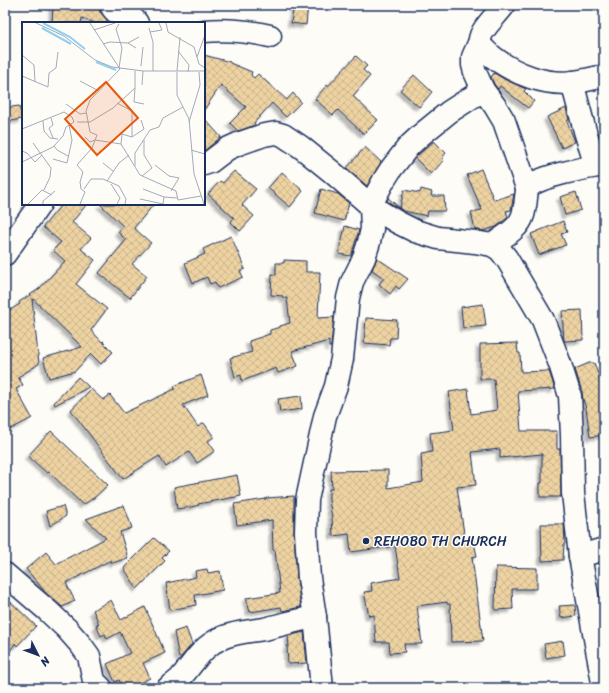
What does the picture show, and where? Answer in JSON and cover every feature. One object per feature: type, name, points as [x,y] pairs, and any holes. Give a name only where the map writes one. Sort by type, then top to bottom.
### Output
[{"type":"street","points":[[111,5],[120,15],[130,16],[137,22]]},
{"type":"street","points":[[492,245],[516,226],[523,216],[527,188],[504,121],[483,90],[473,65],[473,57],[482,34],[504,5]]},
{"type":"street","points":[[205,31],[231,30],[252,32],[270,36]]},
{"type":"street","points":[[480,41],[488,53],[500,62],[536,79],[555,82],[572,82],[604,76]]},
{"type":"street","points":[[527,188],[534,182],[543,179],[600,166],[585,131],[572,82]]},
{"type":"street","points":[[322,688],[306,532],[307,500],[325,416],[336,386],[342,359],[348,298],[352,282],[364,258],[372,229],[371,206],[384,180],[409,146],[449,112],[483,90]]},
{"type":"street","points":[[205,164],[210,162],[227,149],[238,144],[264,135],[276,133],[301,147],[371,206],[397,222],[409,228],[438,238],[492,245],[500,250],[507,259],[542,320],[560,364],[570,396],[573,494],[580,556],[604,688]]},
{"type":"street","points":[[5,254],[39,205]]},
{"type":"street","points":[[580,556],[604,549]]},
{"type":"street","points":[[5,574],[67,629],[85,650],[89,656],[94,681],[101,688]]},
{"type":"street","points":[[168,688],[181,678],[203,650],[218,639],[234,634],[264,629],[297,620],[315,617]]},
{"type":"building","points":[[98,5],[100,12],[107,20],[106,22],[92,22],[82,18],[81,22],[52,22],[53,7],[50,6]]},
{"type":"building","points":[[294,5],[308,5],[306,25],[291,23]]},
{"type":"building","points":[[205,55],[230,62],[252,72],[251,75],[254,78],[258,74],[287,100],[293,93],[301,102],[286,117],[272,103],[254,123],[255,125],[238,131],[230,123],[246,107],[221,85],[205,109]]},
{"type":"building","points":[[356,56],[367,66],[363,70],[370,76],[353,96],[378,120],[364,134],[338,110],[333,115],[315,99]]},
{"type":"building","points":[[494,73],[526,89],[524,91],[534,101],[528,108],[500,86],[498,89],[491,77]]},
{"type":"building","points":[[414,75],[432,92],[419,107],[400,90]]},
{"type":"building","points":[[19,106],[22,119],[5,122],[5,108]]},
{"type":"building","points":[[566,108],[569,120],[567,121],[575,142],[562,148],[547,117]]},
{"type":"building","points":[[205,119],[221,137],[205,150]]},
{"type":"building","points":[[434,141],[446,153],[442,158],[444,160],[431,174],[415,158]]},
{"type":"building","points":[[365,147],[381,162],[367,186],[347,168]]},
{"type":"building","points":[[481,169],[494,200],[514,194],[511,210],[506,211],[508,217],[496,227],[482,231],[475,229],[471,212],[482,210],[467,175]]},
{"type":"building","points":[[234,171],[256,189],[242,205],[254,216],[240,231],[231,222],[234,218],[208,194],[220,181],[223,183]]},
{"type":"building","points":[[282,172],[303,191],[290,207],[268,188]]},
{"type":"building","points":[[321,189],[338,194],[349,203],[344,221],[315,213]]},
{"type":"building","points":[[421,189],[432,192],[431,196],[444,196],[445,211],[428,211],[427,216],[404,211],[387,201],[388,198],[400,208],[404,190],[420,193]]},
{"type":"building","points":[[576,192],[581,210],[565,215],[560,197]]},
{"type":"building","points":[[61,205],[86,205],[72,222],[91,238],[81,249],[95,260],[76,284],[107,309],[91,330],[102,342],[104,341],[103,342],[113,352],[101,364],[91,354],[75,371],[49,378],[43,358],[82,347],[32,298],[39,364],[18,377],[23,385],[16,389],[32,418],[11,429],[5,417],[5,313],[20,304],[19,302],[39,289],[65,261],[53,250],[61,242],[43,227]]},
{"type":"building","points":[[101,205],[153,205],[134,228],[151,243],[132,264],[147,276],[130,298],[99,273],[126,240],[118,232],[123,226]]},
{"type":"building","points":[[563,221],[567,232],[561,234],[566,245],[539,255],[531,234]]},
{"type":"building","points":[[345,226],[359,230],[351,256],[339,254]]},
{"type":"building","points":[[231,236],[245,269],[240,271],[243,277],[218,288],[215,282],[210,284],[207,277],[193,283],[185,263],[205,254],[203,249]]},
{"type":"building","points":[[377,258],[408,279],[399,289],[396,286],[390,294],[379,284],[384,278],[372,270]]},
{"type":"building","points":[[284,260],[306,261],[306,272],[320,272],[318,318],[334,317],[331,347],[329,347],[329,341],[292,351],[298,366],[278,373],[276,368],[242,381],[241,375],[235,377],[230,358],[252,352],[249,341],[270,334],[270,330],[290,323],[287,298],[283,298],[283,296],[271,295],[272,274],[276,275],[276,263],[284,263]]},
{"type":"building","points":[[483,304],[486,326],[463,328],[461,307]]},
{"type":"building","points":[[582,310],[583,340],[564,341],[562,311]]},
{"type":"building","points":[[366,318],[397,320],[396,338],[390,338],[389,345],[364,343]]},
{"type":"building","points":[[517,343],[518,353],[520,353],[521,372],[549,371],[555,389],[518,391],[521,431],[557,431],[557,449],[560,449],[561,497],[540,497],[540,483],[542,483],[542,454],[500,458],[500,449],[472,452],[476,485],[457,487],[465,540],[473,538],[477,556],[472,557],[483,641],[451,642],[450,604],[447,604],[447,602],[417,606],[422,644],[404,644],[405,652],[390,653],[389,642],[376,642],[374,615],[369,616],[364,592],[372,591],[371,583],[400,578],[395,546],[351,552],[349,534],[333,536],[329,500],[329,489],[332,489],[331,471],[388,470],[388,488],[423,482],[421,454],[432,452],[430,433],[454,430],[449,392],[468,389],[471,414],[497,410],[494,379],[480,379],[480,344]]},
{"type":"building","points":[[589,363],[594,363],[604,389],[604,435],[590,437],[586,408],[575,369]]},
{"type":"building","points":[[201,375],[208,395],[183,405],[198,427],[204,423],[214,437],[208,441],[215,451],[197,463],[189,452],[166,467],[159,456],[123,479],[71,410],[91,389],[103,400],[110,395],[124,413],[175,389],[174,386]]},
{"type":"building","points":[[78,377],[89,387],[55,405],[54,403]]},
{"type":"building","points":[[301,396],[302,409],[280,412],[278,399]]},
{"type":"building","points":[[51,431],[108,485],[95,497],[83,505],[49,472],[47,473],[28,456]]},
{"type":"building","points":[[237,475],[241,496],[177,509],[174,487]]},
{"type":"building","points":[[294,496],[294,533],[297,579],[301,607],[282,611],[281,607],[250,612],[246,598],[280,593],[275,550],[273,550],[272,520],[237,525],[234,504],[266,498]]},
{"type":"building","points":[[124,505],[132,528],[120,532],[128,558],[112,563],[111,560],[66,583],[75,601],[62,607],[46,593],[26,569],[46,552],[56,564],[106,538],[86,519]]},
{"type":"building","points":[[63,506],[66,516],[50,526],[46,511]]},
{"type":"building","points":[[541,524],[564,524],[565,544],[563,560],[542,561]]},
{"type":"building","points":[[154,538],[169,551],[162,558],[165,561],[137,589],[124,568]]},
{"type":"building","points":[[496,567],[537,568],[537,589],[512,589],[513,609],[495,610]]},
{"type":"building","points":[[207,569],[208,573],[220,571],[223,590],[195,595],[196,605],[170,610],[166,583],[196,577],[195,571]]},
{"type":"building","points":[[111,600],[121,620],[145,607],[165,653],[143,663],[150,678],[129,688],[123,688],[119,680],[115,682],[107,664],[130,653],[120,632],[107,639],[105,634],[101,636],[96,625],[99,624],[93,610]]},
{"type":"building","points":[[11,602],[36,626],[17,646],[15,643],[5,660],[5,608]]},
{"type":"building","points":[[575,605],[576,616],[561,618],[559,606]]},
{"type":"building","points":[[186,628],[192,644],[179,658],[174,632]]},
{"type":"building","points":[[304,632],[307,663],[288,664],[288,636]]},
{"type":"building","points":[[563,641],[565,655],[546,658],[544,644]]},
{"type":"place","name":"REHOBO TH CHURCH","points":[[366,541]]}]
